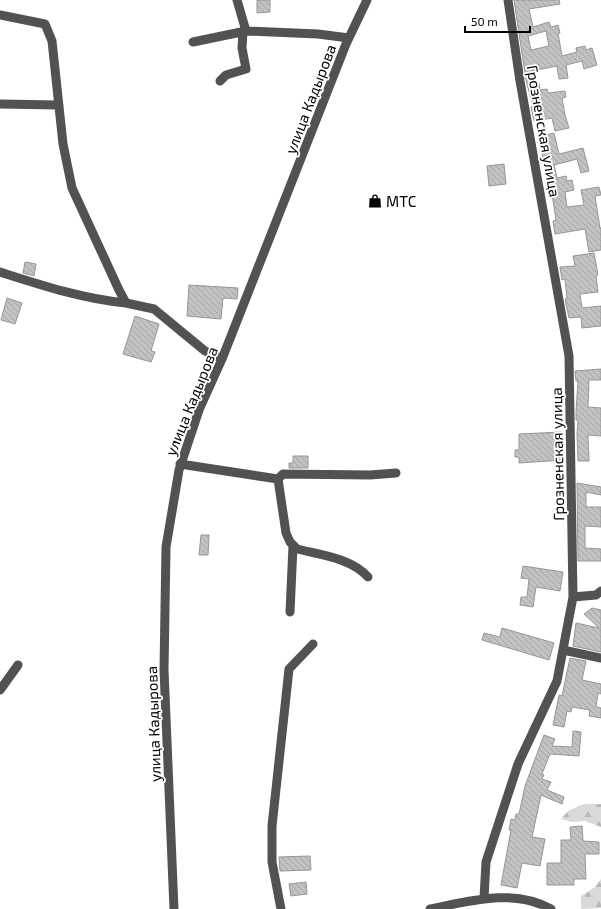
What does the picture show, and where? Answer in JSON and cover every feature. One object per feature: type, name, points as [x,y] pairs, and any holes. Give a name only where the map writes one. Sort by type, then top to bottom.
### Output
[{"type":"street","points":[[220,81],[226,76],[246,68],[242,48],[244,31],[237,0]]},
{"type":"street","name":"улица Кадырова","points":[[174,909],[164,647],[166,548],[180,464],[199,410],[222,359],[349,38],[367,0]]},
{"type":"street","name":"Грозненская улица","points":[[484,898],[486,862],[518,764],[557,681],[573,597],[569,356],[520,81],[508,0]]},
{"type":"street","points":[[0,15],[45,24],[52,41],[63,144],[72,188],[126,303]]},
{"type":"street","points":[[193,42],[244,31],[318,34],[349,38]]},
{"type":"street","points":[[0,104],[59,105]]},
{"type":"street","points":[[0,272],[51,288],[154,310],[205,351],[222,359]]},
{"type":"street","points":[[180,464],[278,479]]},
{"type":"street","points":[[278,479],[283,474],[370,475],[396,473]]},
{"type":"street","points":[[278,479],[286,533],[293,546],[297,549],[340,560],[362,570],[368,577]]},
{"type":"street","points":[[290,612],[293,546]]},
{"type":"street","points":[[573,597],[596,594],[601,591]]},
{"type":"street","points":[[281,909],[272,862],[272,826],[289,669],[313,644]]},
{"type":"street","points":[[563,650],[601,658]]},
{"type":"street","points":[[0,690],[18,665]]},
{"type":"street","points":[[430,909],[452,907],[484,898],[515,898],[539,902],[550,909]]},
{"type":"green space","points":[[584,804],[601,804],[601,827],[585,821],[572,822],[561,819],[568,811]]},
{"type":"green space","points":[[601,879],[601,908],[581,909],[581,896],[595,887]]},
{"type":"building","points":[[257,0],[270,0],[270,12],[257,13]]},
{"type":"building","points":[[514,0],[559,0],[560,4],[529,9],[533,27],[549,22],[551,27],[558,25],[562,56],[577,52],[576,48],[585,46],[586,50],[592,48],[597,65],[584,69],[582,61],[566,65],[568,78],[559,79],[557,66],[532,71],[534,84],[539,83],[540,90],[547,89],[548,93],[565,91],[566,97],[562,98],[569,128],[555,131],[552,118],[534,121],[531,107],[533,107],[526,80]],"holes":[[[546,31],[549,46],[531,50],[528,36]]]},
{"type":"building","points":[[554,133],[559,154],[583,148],[589,171],[581,173],[577,159],[554,165],[557,178],[566,176],[567,181],[572,180],[574,190],[565,192],[567,207],[584,205],[581,190],[599,187],[601,195],[595,196],[601,228],[601,250],[589,252],[585,229],[555,234],[553,221],[556,220],[548,180],[550,180],[541,151],[544,150],[542,136]]},
{"type":"building","points":[[504,164],[506,184],[489,186],[487,166]]},
{"type":"building","points":[[594,253],[598,275],[596,276],[598,292],[580,294],[582,308],[601,306],[601,326],[582,328],[581,317],[569,318],[565,299],[567,299],[565,279],[562,280],[560,267],[575,266],[573,256]]},
{"type":"building","points":[[25,262],[36,264],[34,276],[23,273]]},
{"type":"building","points":[[189,285],[238,288],[237,299],[223,298],[221,319],[187,316]]},
{"type":"building","points":[[7,298],[22,303],[15,324],[1,320]]},
{"type":"building","points":[[135,316],[159,324],[151,351],[155,352],[151,362],[123,354]]},
{"type":"building","points":[[601,369],[601,380],[589,380],[588,407],[601,408],[601,436],[588,435],[589,461],[578,461],[578,420],[576,420],[576,412],[578,381],[576,381],[575,371]]},
{"type":"building","points":[[561,432],[563,460],[519,463],[519,457],[515,457],[515,450],[519,450],[519,434]]},
{"type":"building","points":[[293,456],[308,456],[308,468],[289,468],[289,463],[293,463]]},
{"type":"building","points":[[577,483],[601,487],[601,495],[586,492],[586,507],[601,507],[601,527],[585,526],[585,548],[601,549],[601,561],[578,561]]},
{"type":"building","points":[[201,535],[209,535],[208,555],[199,555]]},
{"type":"building","points":[[523,566],[563,572],[560,591],[536,587],[533,607],[520,605],[521,597],[527,597],[529,579],[521,578]]},
{"type":"building","points":[[592,608],[601,610],[601,652],[573,646],[576,623],[599,628],[584,614]]},
{"type":"building","points":[[502,628],[554,643],[549,660],[482,640],[484,633],[500,637]]},
{"type":"building","points":[[570,658],[586,661],[582,680],[601,684],[601,694],[598,693],[596,707],[601,708],[601,718],[589,716],[590,710],[572,707],[571,712],[567,711],[564,727],[553,725],[559,695],[562,696]]},
{"type":"building","points":[[573,731],[581,732],[579,756],[550,754],[542,774],[544,775],[542,779],[551,782],[547,790],[564,797],[562,804],[541,795],[532,837],[545,839],[540,866],[522,863],[517,888],[501,885],[511,830],[509,830],[511,819],[515,820],[516,814],[519,814],[525,786],[544,735],[555,739],[552,746],[572,747]]},
{"type":"building","points":[[582,826],[583,841],[599,842],[599,854],[585,854],[586,879],[574,879],[574,885],[547,885],[547,863],[561,863],[561,840],[571,840],[570,827]]},
{"type":"building","points":[[310,856],[311,870],[280,871],[279,857]]},
{"type":"building","points":[[306,882],[307,894],[291,896],[289,884]]},
{"type":"place","name":"МТС","points":[[375,201]]}]
